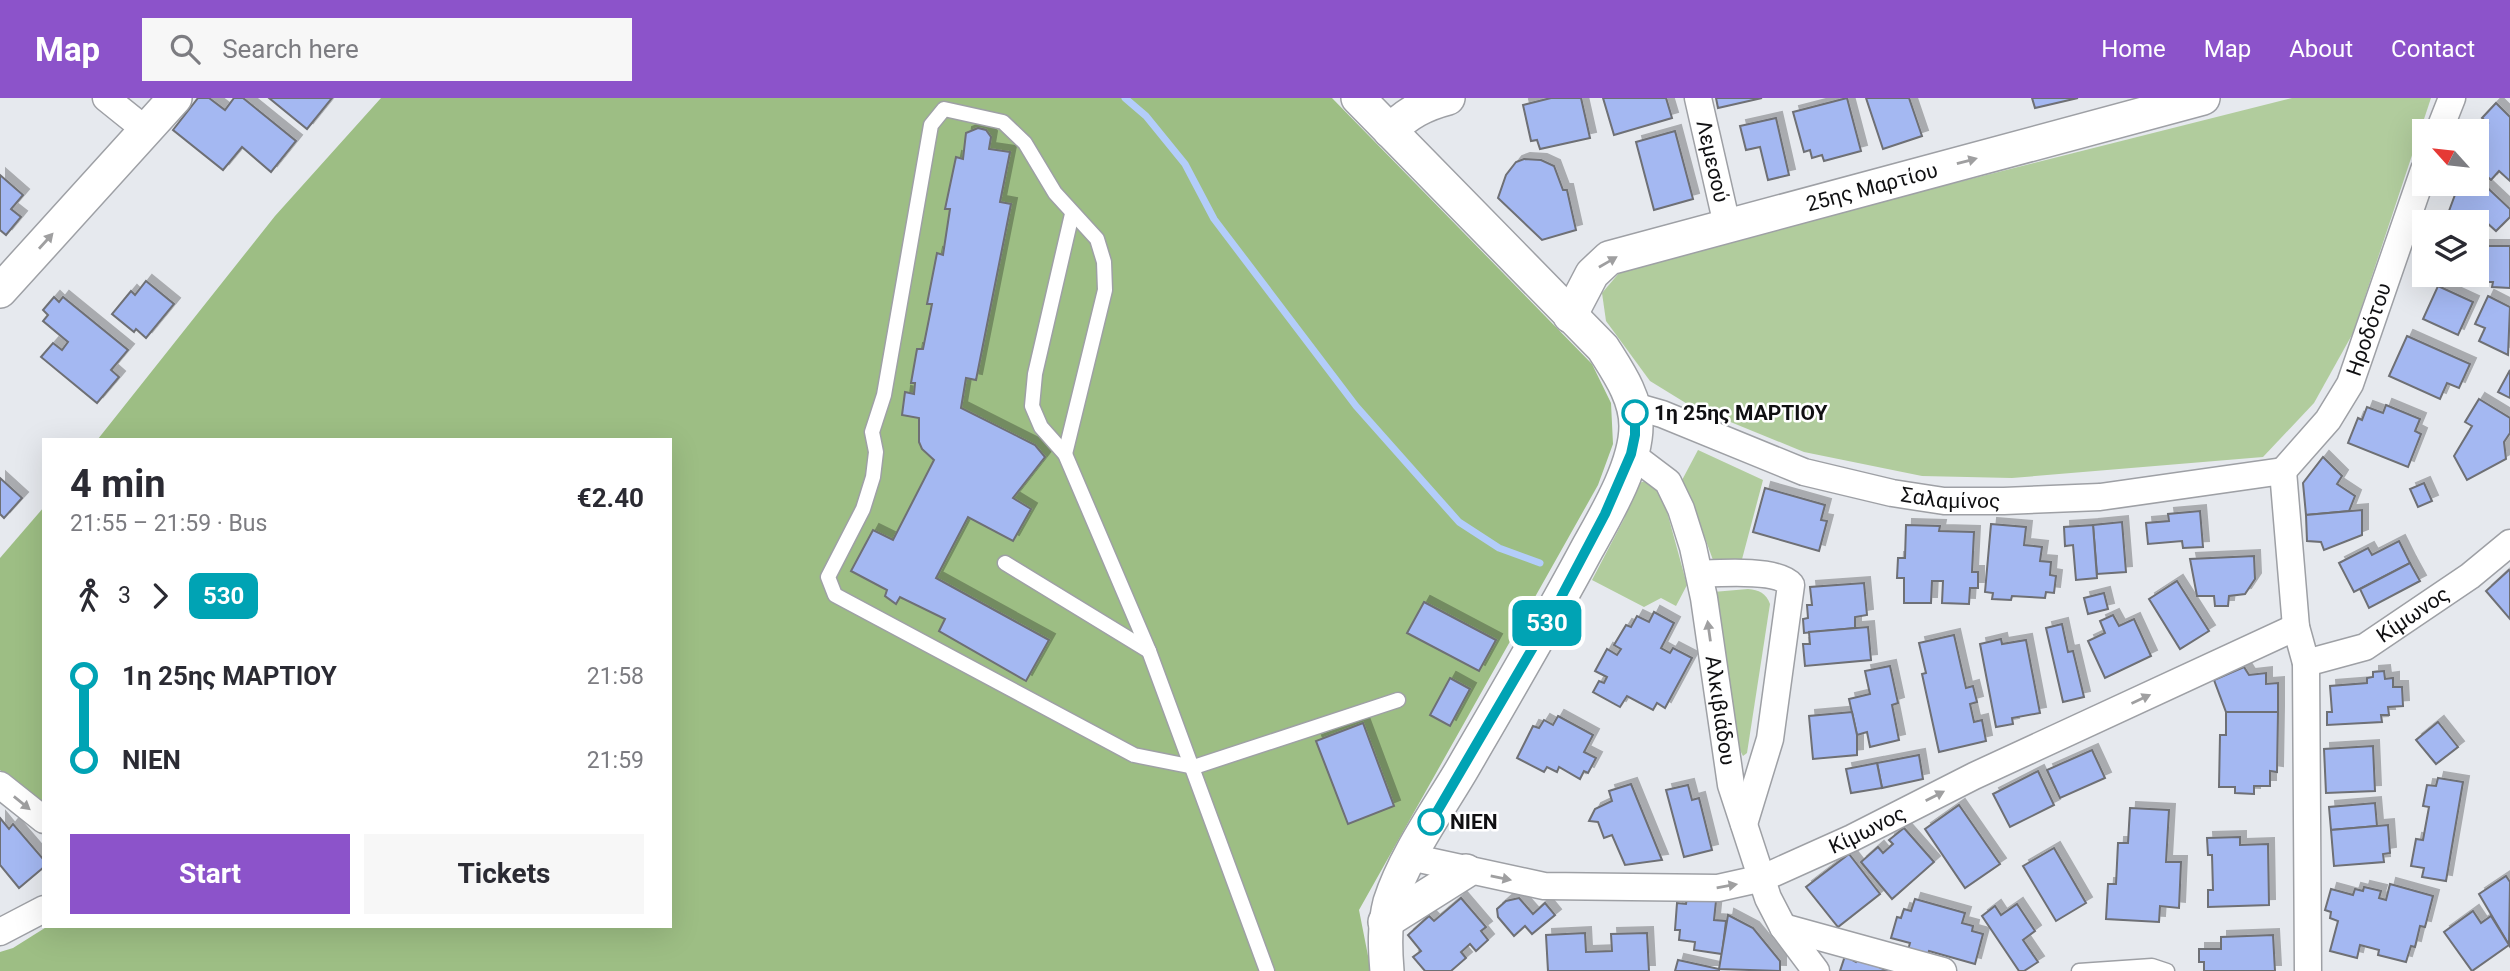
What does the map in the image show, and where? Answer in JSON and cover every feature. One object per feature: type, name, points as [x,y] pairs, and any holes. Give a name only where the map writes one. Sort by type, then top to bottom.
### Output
[{"type":"street","points":[[107,98],[147,131]]},
{"type":"street","points":[[0,291],[175,98]]},
{"type":"street","points":[[1358,98],[1603,348],[1622,377],[1636,423],[1631,454],[1605,514],[1549,620],[1410,857],[1391,900],[1385,922],[1387,971]]},
{"type":"street","points":[[1390,131],[1402,118],[1425,104],[1448,98]]},
{"type":"street","name":"Λεμεσού","points":[[1698,98],[1727,225]]},
{"type":"street","points":[[2444,119],[2452,98]]},
{"type":"street","name":"25ης Μαρτίου","points":[[1570,316],[1592,274],[1609,258],[2188,100]]},
{"type":"street","name":"Ηροδότου","points":[[2283,471],[2328,420],[2350,384],[2415,196]]},
{"type":"street","name":"Σαλαμίνος","points":[[1633,406],[1662,414],[1804,472],[1892,493],[1944,500],[2004,501],[2100,497],[2283,471]]},
{"type":"street","name":"Αλκιβιάδου","points":[[1631,454],[1668,482],[1688,531],[1700,574],[1731,785],[1768,898],[1806,967]]},
{"type":"street","points":[[2283,471],[2295,627],[2306,663],[2308,971]]},
{"type":"street","name":"Κίμωνος","points":[[2306,663],[2365,646],[2470,576],[2510,543]]},
{"type":"street","points":[[1700,574],[1764,575],[1787,581],[1791,585],[1770,739],[1744,824]]},
{"type":"street","name":"Κίμωνος","points":[[1410,857],[1544,886],[1718,888],[1763,878],[1852,838],[1974,776],[2295,627]]},
{"type":"street","points":[[0,785],[42,818]]},
{"type":"street","points":[[1385,922],[1466,871]]},
{"type":"street","points":[[0,932],[42,910]]},
{"type":"street","points":[[1783,926],[1943,971]]},
{"type":"lane","points":[[1065,454],[1105,290],[1104,262],[1097,239],[1055,193],[1025,143],[1003,122],[944,109],[931,125],[884,395],[872,432],[876,452],[873,477],[863,509],[828,577],[835,595],[1134,754],[1194,767],[1398,700]]},
{"type":"lane","points":[[1072,214],[1035,374],[1032,405],[1041,427],[1065,454],[1149,651],[1267,971]]},
{"type":"lane","points":[[1005,563],[1149,651]]},
{"type":"lane","points":[[2080,971],[2151,966],[2167,971]]},
{"type":"green space","points":[[381,98],[1332,98],[1592,364],[1611,403],[1613,444],[1598,485],[1359,910],[1371,971],[0,971],[0,952],[13,948],[45,928],[672,928],[672,438],[99,438],[275,216]]},
{"type":"green space","points":[[2292,98],[2431,98],[2424,119],[2412,119],[2412,155],[2353,333],[2314,403],[2263,457],[2012,478],[1922,476],[1804,452],[1689,405],[1650,381],[1606,321],[1602,293],[1625,266]]},
{"type":"green space","points":[[1698,450],[1763,480],[1741,563],[1713,560],[1681,482]]},
{"type":"green space","points":[[1651,479],[1666,508],[1687,585],[1676,606],[1661,598],[1644,607],[1592,580],[1624,519],[1639,483]]},
{"type":"green space","points":[[42,509],[42,802],[0,770],[0,558]]},
{"type":"green space","points":[[1748,589],[1762,593],[1770,604],[1747,753],[1743,756],[1734,739],[1713,592]]},
{"type":"building","points":[[198,98],[209,98],[225,110],[234,98],[243,98],[296,141],[271,172],[242,147],[223,170],[173,130]]},
{"type":"building","points":[[269,98],[332,98],[307,129]]},
{"type":"building","points":[[1551,98],[1581,98],[1590,138],[1540,149],[1537,140],[1531,141],[1523,105]]},
{"type":"building","points":[[1603,98],[1666,98],[1672,118],[1614,135]]},
{"type":"building","points":[[1716,98],[1762,98],[1718,108]]},
{"type":"building","points":[[1847,98],[1861,151],[1824,161],[1822,155],[1812,158],[1810,150],[1804,152],[1793,112]]},
{"type":"building","points":[[1866,98],[1909,98],[1922,136],[1883,149]]},
{"type":"building","points":[[2032,98],[2078,98],[2035,108]]},
{"type":"building","points":[[2496,103],[2510,117],[2510,181],[2499,171],[2491,180],[2489,178],[2489,119],[2482,118]]},
{"type":"building","points":[[1776,118],[1789,175],[1768,180],[1760,147],[1746,150],[1740,126]]},
{"type":"building","points":[[978,128],[986,130],[991,137],[989,149],[1010,152],[1000,202],[1011,204],[976,380],[966,378],[961,408],[1035,445],[1045,457],[1013,498],[1031,509],[1013,541],[968,517],[936,578],[1049,640],[1026,681],[939,631],[945,619],[900,597],[896,604],[885,596],[887,590],[851,571],[873,530],[893,540],[934,460],[922,449],[919,442],[919,418],[902,415],[905,392],[914,394],[915,383],[911,383],[917,349],[923,349],[932,304],[927,304],[937,253],[943,255],[950,209],[945,209],[956,157],[963,159],[966,133]]},
{"type":"building","points":[[1675,131],[1693,199],[1654,210],[1636,142]]},
{"type":"building","points":[[1524,159],[1541,160],[1554,166],[1563,190],[1567,190],[1576,230],[1542,240],[1498,198],[1506,175],[1516,162]]},
{"type":"building","points":[[0,175],[23,195],[11,209],[21,217],[6,235],[0,230]]},
{"type":"building","points":[[2489,189],[2510,209],[2510,217],[2496,231],[2489,225],[2489,210],[2449,210],[2455,196],[2489,196]]},
{"type":"building","points":[[2489,246],[2510,246],[2510,288],[2492,287],[2493,282],[2489,282]]},
{"type":"building","points":[[146,281],[174,304],[146,338],[112,314],[131,291],[135,295]]},
{"type":"building","points":[[2438,287],[2473,302],[2458,335],[2423,319]]},
{"type":"building","points":[[2488,296],[2510,307],[2508,355],[2479,341],[2485,328],[2475,324]]},
{"type":"building","points":[[54,297],[59,302],[63,297],[128,350],[111,370],[119,377],[97,403],[41,357],[53,343],[62,350],[68,342],[43,321],[48,315],[43,310]]},
{"type":"building","points":[[2407,336],[2470,364],[2459,388],[2447,383],[2440,399],[2389,376]]},
{"type":"building","points":[[2510,370],[2510,398],[2498,392]]},
{"type":"building","points":[[2479,399],[2510,418],[2510,433],[2504,442],[2506,459],[2467,480],[2454,456],[2472,426],[2465,422]]},
{"type":"building","points":[[2386,405],[2420,419],[2415,431],[2421,434],[2408,467],[2348,443],[2358,418],[2362,420],[2367,407],[2383,413]]},
{"type":"building","points":[[2323,457],[2342,476],[2337,484],[2355,496],[2349,511],[2306,515],[2303,483]]},
{"type":"building","points":[[0,478],[22,498],[4,518],[0,514]]},
{"type":"building","points":[[2424,483],[2432,501],[2418,507],[2410,489]]},
{"type":"building","points":[[1765,488],[1825,505],[1821,520],[1827,521],[1819,551],[1753,532]]},
{"type":"building","points":[[2362,510],[2362,535],[2324,550],[2321,542],[2307,541],[2306,515]]},
{"type":"building","points":[[2200,511],[2203,547],[2183,548],[2182,541],[2148,544],[2146,523],[2169,521],[2168,514]]},
{"type":"building","points":[[2122,522],[2126,572],[2097,574],[2093,525]]},
{"type":"building","points":[[1991,524],[2026,527],[2024,545],[2042,547],[2040,561],[2051,562],[2050,575],[2056,576],[2054,593],[2046,592],[2045,598],[2012,596],[2011,600],[1992,599],[1993,593],[1985,592]]},
{"type":"building","points":[[1906,525],[1940,526],[1939,531],[1974,532],[1972,572],[1978,572],[1978,588],[1970,588],[1969,604],[1942,603],[1943,581],[1932,581],[1931,603],[1904,603],[1904,578],[1897,578],[1898,558],[1905,558]]},
{"type":"building","points":[[2093,525],[2097,578],[2076,580],[2073,545],[2065,546],[2064,527]]},
{"type":"building","points":[[2399,541],[2410,563],[2354,592],[2339,563],[2368,548],[2372,555]]},
{"type":"building","points":[[2254,556],[2255,579],[2245,594],[2229,596],[2228,606],[2215,606],[2214,596],[2197,596],[2190,559]]},
{"type":"building","points":[[2410,563],[2420,581],[2369,608],[2360,589]]},
{"type":"building","points":[[2510,571],[2510,619],[2486,591]]},
{"type":"building","points":[[2177,581],[2209,631],[2180,649],[2149,599]]},
{"type":"building","points":[[1864,583],[1867,615],[1855,617],[1855,628],[1804,633],[1803,619],[1808,618],[1807,605],[1812,605],[1810,587]]},
{"type":"building","points":[[2104,593],[2108,609],[2088,614],[2084,598]]},
{"type":"building","points":[[1424,602],[1496,640],[1479,671],[1407,633]]},
{"type":"building","points":[[1654,612],[1674,623],[1661,648],[1670,653],[1673,648],[1692,658],[1665,708],[1657,703],[1653,710],[1627,696],[1620,707],[1593,692],[1599,681],[1604,683],[1607,677],[1595,671],[1607,649],[1617,655],[1621,649],[1614,645],[1626,625],[1631,627],[1637,616],[1649,622]]},
{"type":"building","points":[[2113,615],[2119,626],[2134,619],[2151,656],[2105,678],[2088,641],[2105,633],[2100,621]]},
{"type":"building","points":[[2062,624],[2068,652],[2073,651],[2084,697],[2063,702],[2046,628]]},
{"type":"building","points":[[1868,627],[1871,660],[1805,666],[1803,644],[1810,644],[1809,632]]},
{"type":"building","points":[[1954,635],[1966,688],[1973,686],[1977,702],[1970,704],[1974,722],[1982,720],[1986,741],[1939,752],[1922,674],[1926,673],[1919,643]]},
{"type":"building","points":[[2001,639],[2002,644],[2026,640],[2040,713],[2012,718],[2013,724],[1996,727],[1980,644]]},
{"type":"building","points":[[1890,666],[1898,703],[1892,705],[1899,740],[1870,747],[1867,732],[1857,735],[1849,699],[1870,694],[1865,671]]},
{"type":"building","points":[[2244,667],[2249,675],[2266,673],[2266,684],[2278,683],[2278,712],[2226,712],[2214,680]]},
{"type":"building","points":[[2384,671],[2385,679],[2393,678],[2393,687],[2402,687],[2403,706],[2388,707],[2389,715],[2381,715],[2382,722],[2327,725],[2327,712],[2332,712],[2330,686],[2367,683],[2367,678],[2373,677],[2373,672]]},
{"type":"building","points":[[1450,678],[1470,689],[1450,726],[1430,715]]},
{"type":"building","points":[[1852,712],[1857,735],[1857,755],[1813,759],[1809,716]]},
{"type":"building","points":[[2226,712],[2278,712],[2277,772],[2270,771],[2270,786],[2254,786],[2254,794],[2235,793],[2235,787],[2219,787],[2220,735],[2226,735]]},
{"type":"building","points":[[1558,716],[1593,735],[1584,752],[1596,758],[1588,773],[1584,771],[1580,779],[1559,767],[1557,772],[1547,767],[1544,772],[1517,758],[1533,726],[1539,728],[1544,720],[1553,725]]},
{"type":"building","points":[[2438,722],[2458,747],[2436,764],[2416,740]]},
{"type":"building","points":[[1363,723],[1394,806],[1348,824],[1316,741]]},
{"type":"building","points":[[2373,746],[2375,791],[2326,793],[2324,749]]},
{"type":"building","points":[[2092,750],[2105,778],[2060,798],[2047,770]]},
{"type":"building","points":[[1919,755],[1923,779],[1882,788],[1877,763]]},
{"type":"building","points":[[1877,763],[1882,788],[1851,793],[1846,769]]},
{"type":"building","points":[[2038,771],[2054,805],[2010,827],[1993,794]]},
{"type":"building","points":[[2438,778],[2463,782],[2446,881],[2422,877],[2424,868],[2411,866],[2416,839],[2423,840],[2429,807],[2423,806],[2427,785],[2436,786]]},
{"type":"building","points":[[1631,784],[1662,860],[1625,865],[1612,835],[1604,838],[1598,822],[1589,821],[1595,809],[1612,801],[1609,791]]},
{"type":"building","points":[[1688,785],[1692,800],[1699,798],[1712,850],[1684,857],[1666,790]]},
{"type":"building","points":[[2375,803],[2377,826],[2331,830],[2329,807]]},
{"type":"building","points":[[1959,805],[2000,864],[1965,888],[1925,829]]},
{"type":"building","points":[[2130,808],[2169,810],[2166,862],[2181,862],[2179,908],[2160,906],[2159,922],[2106,919],[2108,884],[2116,884],[2118,843],[2128,843]]},
{"type":"building","points":[[0,818],[9,829],[13,824],[42,858],[42,869],[19,888],[0,865]]},
{"type":"building","points":[[2388,825],[2390,853],[2383,854],[2384,862],[2334,866],[2331,830]]},
{"type":"building","points":[[1904,828],[1934,862],[1892,899],[1861,862],[1878,847],[1883,853],[1893,844],[1889,840]]},
{"type":"building","points":[[2240,837],[2240,845],[2268,844],[2269,905],[2208,907],[2208,890],[2213,890],[2212,855],[2208,855],[2207,838]]},
{"type":"building","points":[[2054,848],[2086,903],[2056,921],[2023,866]]},
{"type":"building","points":[[1849,854],[1880,894],[1838,927],[1806,887]]},
{"type":"building","points":[[2506,876],[2510,882],[2509,945],[2479,894]]},
{"type":"building","points":[[2390,884],[2433,896],[2425,927],[2420,926],[2415,947],[2411,946],[2406,962],[2378,955],[2379,950],[2360,945],[2357,958],[2330,951],[2338,921],[2330,918],[2331,912],[2325,910],[2331,889],[2353,895],[2355,889],[2363,891],[2364,887],[2381,891],[2379,898],[2386,900]]},
{"type":"building","points":[[1461,898],[1486,927],[1481,931],[1488,940],[1476,951],[1470,944],[1461,952],[1466,958],[1451,971],[1425,971],[1413,957],[1421,951],[1408,935],[1429,916],[1434,921]]},
{"type":"building","points":[[1519,898],[1533,914],[1545,903],[1555,915],[1532,934],[1525,926],[1514,936],[1498,917],[1497,909],[1506,901]]},
{"type":"building","points":[[1687,898],[1716,901],[1714,920],[1726,921],[1722,954],[1694,950],[1695,942],[1679,940],[1680,930],[1675,930],[1677,903],[1686,904]]},
{"type":"building","points":[[1915,899],[1965,913],[1962,923],[1973,926],[1972,931],[1983,934],[1975,964],[1929,951],[1928,955],[1908,950],[1910,943],[1891,938],[1897,917],[1901,918],[1904,909],[1911,911]]},
{"type":"building","points":[[2017,904],[2035,931],[2023,940],[2038,962],[2024,971],[2019,971],[1982,916],[1995,906],[2001,915]]},
{"type":"building","points":[[2473,911],[2481,923],[2491,916],[2509,945],[2472,971],[2444,932]]},
{"type":"building","points":[[1728,915],[1753,928],[1780,961],[1780,971],[1719,969]]},
{"type":"building","points":[[1585,933],[1586,952],[1612,951],[1611,934],[1647,933],[1649,971],[1548,971],[1546,935]]},
{"type":"building","points":[[2273,935],[2275,971],[2204,971],[2204,962],[2199,962],[2199,949],[2221,949],[2221,937]]},
{"type":"building","points":[[1845,956],[1856,962],[1859,958],[1888,971],[1840,971]]},
{"type":"building","points":[[1678,960],[1719,969],[1719,971],[1675,971]]},
{"type":"waterway","points":[[1125,98],[1146,116],[1185,164],[1214,219],[1356,406],[1459,522],[1499,548],[1540,563]]},
{"type":"bus line","name":"530","points":[[1431,822],[1549,620],[1618,488],[1631,454],[1635,435],[1635,413]]},
{"type":"place","name":"1η 25ης ΜΑΡΤΙΟΥ","points":[[1635,413]]},
{"type":"place","name":"ΝΙΕΝ","points":[[1431,822]]}]
